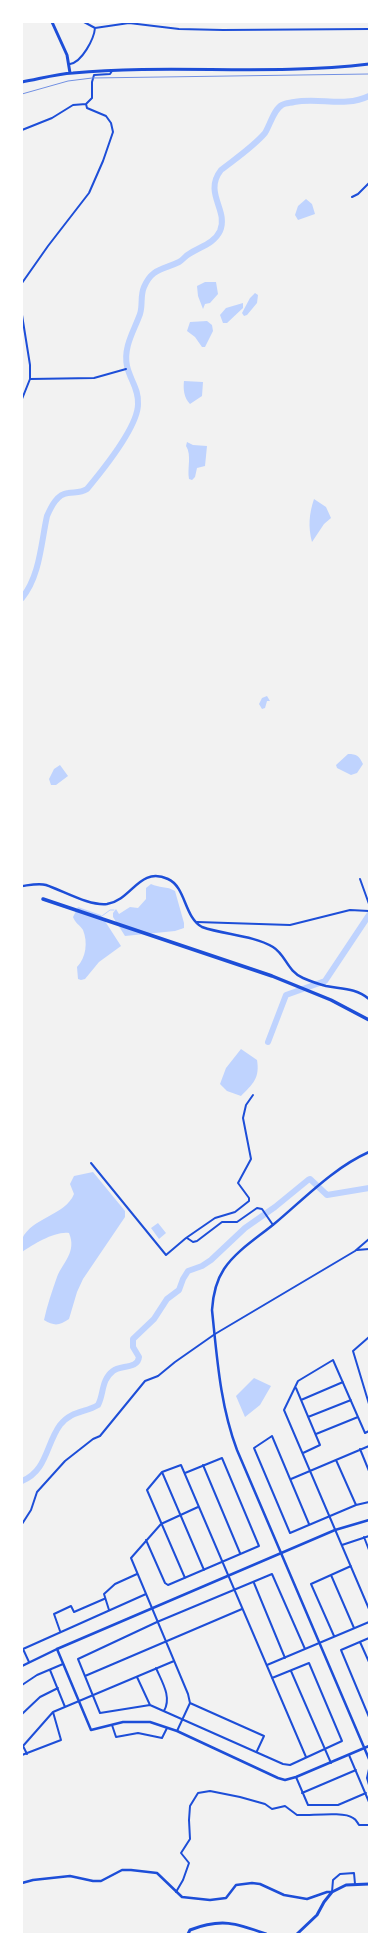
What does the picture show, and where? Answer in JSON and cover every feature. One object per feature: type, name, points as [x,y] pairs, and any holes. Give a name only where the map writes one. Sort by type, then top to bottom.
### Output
[{"type":"highway","points":[[52,22],[70,64],[70,73]]},
{"type":"highway","points":[[22,82],[70,73],[112,71],[305,69],[337,68],[369,64]]},
{"type":"highway","points":[[43,899],[272,976],[331,1000],[369,1020]]},
{"type":"highway","points":[[297,1934],[317,1915],[324,1902],[332,1892],[346,1885],[369,1884]]},
{"type":"highway","points":[[188,1934],[190,1930],[204,1925],[228,1922],[266,1934]]},
{"type":"street","points":[[84,22],[95,28],[139,23],[179,29],[369,29]]},
{"type":"street","points":[[70,64],[80,58],[95,34],[95,28]]},
{"type":"street","points":[[22,130],[52,118],[73,105],[86,104],[92,98],[92,82],[94,75],[110,74],[112,71]]},
{"type":"street","points":[[22,283],[48,246],[89,193],[104,161],[113,132],[111,123],[106,116],[87,108],[86,104]]},
{"type":"street","points":[[352,196],[358,194],[369,183]]},
{"type":"street","points":[[22,315],[29,351],[30,379],[22,399]]},
{"type":"street","points":[[30,379],[94,378],[126,368]]},
{"type":"street","points":[[22,886],[45,885],[100,904],[118,901],[142,878],[162,877],[171,881],[177,886],[196,922],[202,928],[249,938],[275,948],[290,969],[302,977],[331,986],[356,991],[369,999]]},
{"type":"street","points":[[360,879],[369,904]]},
{"type":"street","points":[[196,922],[210,924],[290,925],[350,910],[369,911]]},
{"type":"street","points":[[202,928],[210,924]]},
{"type":"street","points":[[92,1163],[166,1255],[186,1238],[218,1217],[235,1212],[249,1202],[249,1198],[238,1183],[251,1159],[243,1118],[246,1105],[253,1095]]},
{"type":"street","points":[[369,1152],[359,1156],[313,1190],[242,1251],[220,1275],[212,1298],[215,1334],[228,1425],[369,1759]]},
{"type":"street","points":[[186,1238],[193,1242],[197,1241],[222,1222],[236,1222],[257,1208],[262,1210],[273,1225]]},
{"type":"street","points":[[22,1524],[31,1510],[37,1492],[66,1461],[93,1439],[100,1436],[145,1381],[158,1376],[215,1334],[355,1251],[369,1239]]},
{"type":"street","points":[[355,1251],[369,1248]]},
{"type":"street","points":[[369,1337],[352,1351],[369,1404]]},
{"type":"street","points":[[369,1431],[365,1433],[333,1360],[298,1381],[296,1388],[284,1410],[369,1609]]},
{"type":"street","points":[[301,1400],[343,1382]]},
{"type":"street","points":[[296,1388],[320,1445],[303,1453]]},
{"type":"street","points":[[308,1417],[351,1400]]},
{"type":"street","points":[[316,1434],[358,1417]]},
{"type":"street","points":[[309,1524],[272,1436],[254,1448],[290,1532],[356,1505],[369,1502]]},
{"type":"street","points":[[291,1479],[369,1446]]},
{"type":"street","points":[[360,1449],[369,1471]]},
{"type":"street","points":[[146,1540],[165,1583],[168,1586],[240,1553],[259,1546],[222,1458],[185,1472]]},
{"type":"street","points":[[336,1460],[356,1505]]},
{"type":"street","points":[[185,1578],[147,1490],[162,1472],[181,1465],[198,1508],[229,1576],[306,1757]]},
{"type":"street","points":[[203,1466],[240,1553]]},
{"type":"street","points":[[162,1472],[204,1570]]},
{"type":"street","points":[[177,1731],[190,1703],[188,1694],[131,1558],[161,1524],[198,1508]]},
{"type":"street","points":[[22,1666],[57,1649],[281,1553],[336,1530],[369,1520]]},
{"type":"street","points":[[342,1545],[369,1536]]},
{"type":"street","points":[[364,1537],[369,1550]]},
{"type":"street","points":[[334,1636],[311,1584],[351,1566]]},
{"type":"street","points":[[109,1610],[104,1599],[104,1594],[115,1584],[137,1574]]},
{"type":"street","points":[[272,1678],[309,1663],[342,1741],[290,1765],[283,1764],[150,1704],[100,1713],[78,1659],[157,1622],[254,1583],[272,1574],[305,1650]]},
{"type":"street","points":[[331,1576],[354,1628]]},
{"type":"street","points":[[254,1583],[285,1658]]},
{"type":"street","points":[[29,1662],[23,1648],[146,1594]]},
{"type":"street","points":[[60,1631],[54,1614],[71,1606],[74,1612],[104,1599]]},
{"type":"street","points":[[85,1676],[242,1609]]},
{"type":"street","points":[[267,1665],[369,1622]]},
{"type":"street","points":[[369,1638],[341,1650],[369,1717]]},
{"type":"street","points":[[360,1642],[369,1662]]},
{"type":"street","points":[[57,1649],[91,1730],[137,1721],[150,1722],[177,1731],[285,1780],[331,1763],[369,1746]]},
{"type":"street","points":[[27,1754],[22,1746],[53,1712],[174,1661]]},
{"type":"street","points":[[22,1685],[63,1664]]},
{"type":"street","points":[[156,1668],[168,1696],[168,1705],[164,1711]]},
{"type":"street","points":[[50,1670],[66,1707]]},
{"type":"street","points":[[291,1671],[331,1763]]},
{"type":"street","points":[[137,1677],[150,1704]]},
{"type":"street","points":[[22,1714],[40,1697],[58,1688]]},
{"type":"street","points":[[190,1703],[264,1736],[257,1752]]},
{"type":"street","points":[[22,1755],[61,1740],[53,1712]]},
{"type":"street","points":[[112,1725],[116,1737],[138,1733],[162,1738],[167,1728]]},
{"type":"street","points":[[349,1755],[369,1802]]},
{"type":"street","points":[[302,1793],[356,1770]]},
{"type":"street","points":[[369,1770],[367,1778],[369,1785]]},
{"type":"street","points":[[296,1777],[308,1805],[338,1805],[366,1794]]},
{"type":"street","points":[[176,1892],[183,1880],[189,1863],[182,1854],[190,1839],[190,1806],[198,1793],[202,1791],[210,1791],[240,1797],[265,1804],[272,1809],[285,1806],[297,1815],[337,1814],[348,1816],[355,1819],[359,1825],[369,1825]]},
{"type":"street","points":[[22,1883],[33,1880],[70,1876],[93,1882],[101,1882],[122,1870],[131,1870],[157,1873],[182,1897],[220,1900],[226,1898],[236,1886],[252,1883],[260,1884],[284,1895],[307,1899],[327,1892],[332,1892],[333,1880],[340,1874],[354,1873],[356,1884]]},
{"type":"water","points":[[306,199],[312,204],[315,214],[298,220],[295,215],[298,206]]},
{"type":"water","points":[[205,282],[216,282],[218,294],[210,303],[205,304],[203,309],[198,296],[197,286]]},
{"type":"water","points":[[255,293],[258,295],[257,303],[247,315],[244,316],[242,313],[250,298]]},
{"type":"water","points":[[243,303],[243,308],[227,323],[223,323],[220,315],[226,308]]},
{"type":"water","points":[[207,321],[212,325],[213,331],[205,347],[202,347],[195,337],[187,331],[190,322]]},
{"type":"water","points":[[184,381],[203,382],[202,396],[190,404],[184,393]]},
{"type":"water","points":[[187,442],[193,445],[207,446],[205,466],[197,468],[195,477],[192,480],[189,479],[189,453],[186,446]]},
{"type":"water","points":[[314,499],[326,507],[331,518],[324,524],[312,542],[310,520]]},
{"type":"water","points":[[267,696],[270,701],[267,701],[265,708],[262,709],[259,704],[262,698]]},
{"type":"water","points":[[348,754],[354,754],[357,756],[363,764],[357,773],[351,775],[337,768],[336,765]]},
{"type":"water","points":[[60,765],[68,776],[56,785],[51,785],[49,779],[54,769]]},
{"type":"water","points":[[151,884],[175,891],[184,928],[175,931],[125,936],[113,917],[113,913],[116,909],[119,914],[130,907],[138,908],[146,899],[146,888]]},
{"type":"water","points":[[78,907],[101,915],[121,946],[99,962],[85,979],[81,980],[78,979],[77,967],[84,955],[86,945],[83,930],[73,917]]},
{"type":"water","points":[[241,1049],[257,1060],[258,1066],[255,1080],[241,1096],[227,1091],[220,1084],[226,1068]]},
{"type":"water","points":[[93,1172],[125,1211],[125,1217],[83,1279],[77,1292],[69,1319],[59,1324],[54,1324],[44,1320],[57,1277],[70,1251],[71,1240],[69,1233],[51,1236],[22,1252],[22,1239],[33,1226],[56,1212],[70,1201],[74,1194],[70,1184],[74,1176]]},
{"type":"water","points":[[158,1223],[166,1233],[159,1239],[151,1228]]},
{"type":"water","points":[[254,1378],[271,1386],[260,1405],[245,1417],[236,1396]]},
{"type":"waterway","points":[[22,598],[33,580],[39,559],[47,516],[53,505],[58,498],[64,494],[80,492],[87,489],[118,448],[132,424],[136,414],[138,399],[136,389],[127,366],[126,352],[140,314],[144,287],[151,276],[158,270],[180,261],[210,242],[220,231],[222,223],[215,194],[215,186],[216,178],[221,170],[244,153],[265,133],[272,118],[279,107],[283,104],[304,101],[341,102],[369,96]]},
{"type":"waterway","points":[[102,916],[110,910],[114,910]]},
{"type":"waterway","points":[[268,1042],[286,995],[325,981],[369,915]]},
{"type":"waterway","points":[[22,1481],[37,1471],[55,1432],[60,1425],[74,1414],[98,1405],[106,1379],[109,1375],[116,1369],[132,1365],[138,1361],[139,1357],[133,1347],[133,1339],[154,1319],[167,1299],[179,1290],[188,1271],[202,1266],[211,1260],[245,1228],[275,1207],[310,1179],[327,1195],[369,1188]]},
{"type":"railway","points":[[22,94],[68,81],[92,78],[369,74]]}]
